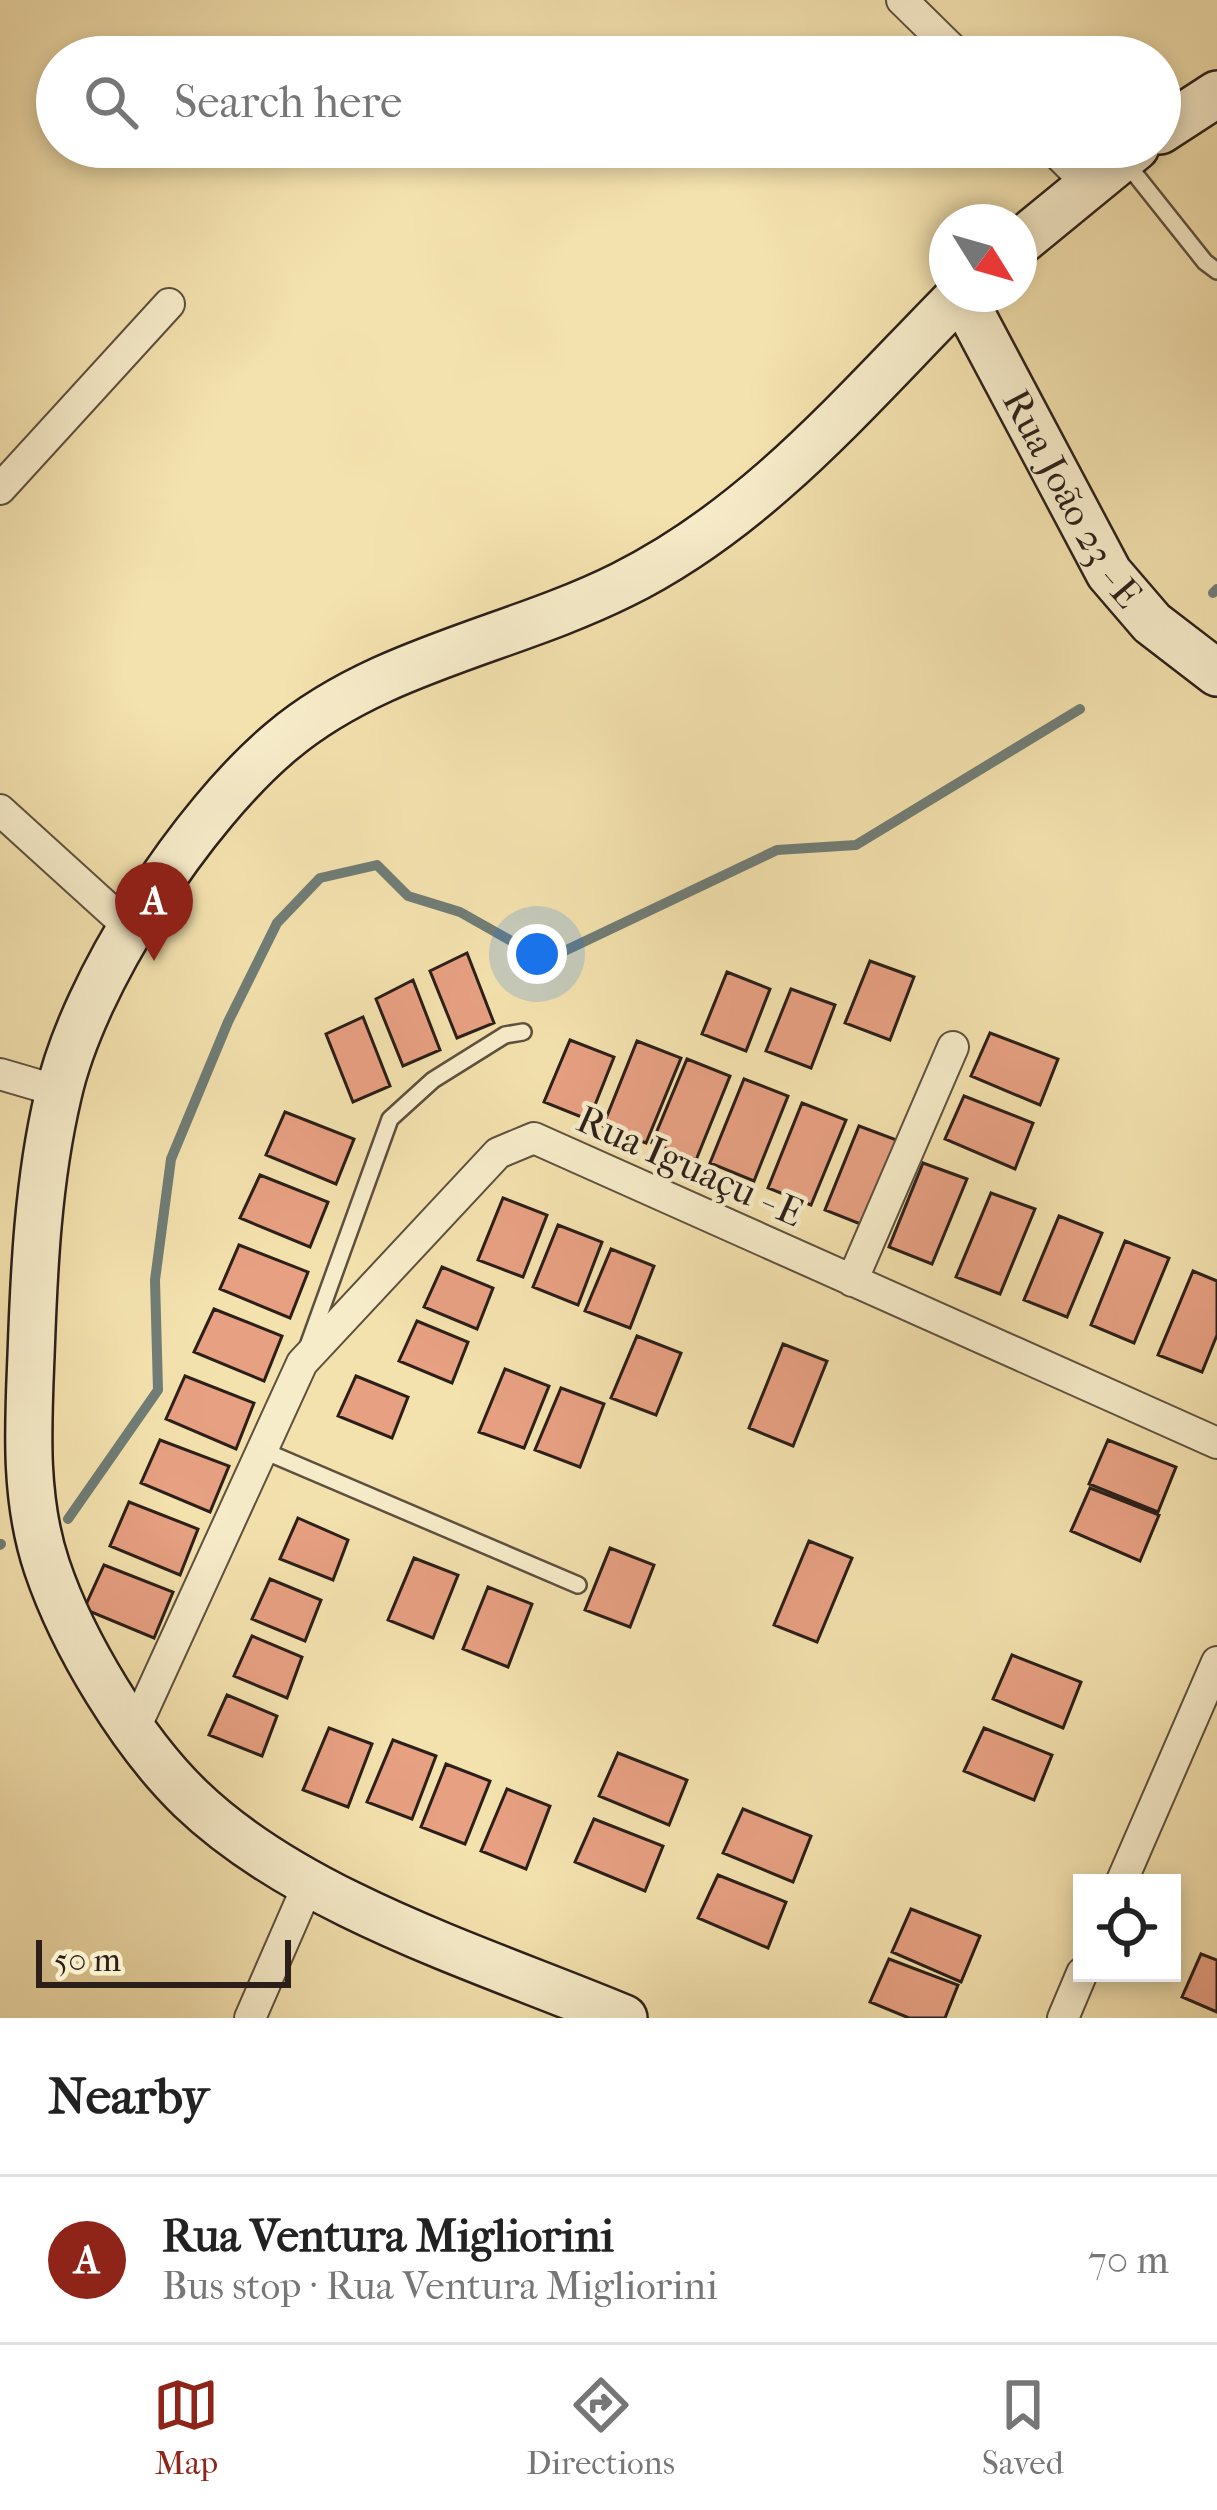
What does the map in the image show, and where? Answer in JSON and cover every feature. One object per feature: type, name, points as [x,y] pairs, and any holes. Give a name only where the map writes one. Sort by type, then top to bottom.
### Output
[{"type":"street","points":[[913,4],[941,36]]},
{"type":"street","points":[[1181,117],[1217,94]]},
{"type":"street","points":[[1037,228],[1108,168]]},
{"type":"street","points":[[0,489],[169,304]]},
{"type":"street","points":[[624,2018],[308,1885],[191,1799],[110,1697],[46,1566],[20,1460],[35,1240],[58,1091],[85,1021],[131,929],[192,838],[244,775],[284,739],[340,700],[621,586],[724,526],[801,457],[943,312]]},
{"type":"street","name":"Rua João 23 - E","points":[[971,312],[1109,573],[1152,623],[1217,673]]},
{"type":"street","points":[[0,811],[131,929]]},
{"type":"street","points":[[852,1281],[953,1047]]},
{"type":"street","points":[[0,1074],[58,1091]]},
{"type":"street","name":"Rua Iguaçu - E","points":[[135,1728],[302,1363],[498,1153],[534,1138],[1217,1443]]},
{"type":"street","points":[[1125,1874],[1217,1662]]},
{"type":"street","points":[[250,2018],[308,1885]]},
{"type":"street","points":[[1063,2018],[1078,1982]]},
{"type":"lane","points":[[1120,168],[1217,271]]},
{"type":"lane","points":[[302,1363],[390,1119],[433,1080],[505,1035],[523,1032]]},
{"type":"lane","points":[[262,1450],[578,1585]]},
{"type":"building","points":[[467,953],[494,1023],[457,1038],[430,971]]},
{"type":"building","points":[[870,961],[914,977],[890,1040],[845,1023]]},
{"type":"building","points":[[727,972],[770,989],[746,1051],[702,1034]]},
{"type":"building","points":[[413,980],[440,1050],[403,1066],[376,999]]},
{"type":"building","points":[[791,989],[835,1005],[811,1068],[766,1051]]},
{"type":"building","points":[[363,1017],[390,1086],[353,1102],[326,1034]]},
{"type":"building","points":[[990,1033],[1058,1059],[1040,1105],[971,1076]]},
{"type":"building","points":[[570,1040],[614,1057],[589,1120],[544,1102]]},
{"type":"building","points":[[637,1041],[681,1058],[646,1143],[603,1126]]},
{"type":"building","points":[[687,1059],[730,1076],[696,1160],[652,1143]]},
{"type":"building","points":[[744,1079],[788,1096],[754,1181],[710,1163]]},
{"type":"building","points":[[964,1096],[1033,1123],[1015,1169],[945,1139]]},
{"type":"building","points":[[802,1103],[846,1120],[811,1205],[768,1188]]},
{"type":"building","points":[[285,1112],[354,1139],[336,1184],[266,1155]]},
{"type":"building","points":[[859,1126],[902,1142],[868,1227],[825,1210]]},
{"type":"building","points":[[923,1163],[967,1179],[932,1264],[889,1247]]},
{"type":"building","points":[[260,1175],[328,1202],[310,1247],[240,1218]]},
{"type":"building","points":[[991,1193],[1035,1209],[1000,1294],[956,1277]]},
{"type":"building","points":[[503,1198],[547,1215],[523,1277],[478,1260]]},
{"type":"building","points":[[1059,1216],[1102,1233],[1067,1317],[1024,1300]]},
{"type":"building","points":[[558,1225],[602,1242],[578,1305],[533,1287]]},
{"type":"building","points":[[1125,1241],[1169,1258],[1134,1343],[1091,1325]]},
{"type":"building","points":[[239,1245],[308,1272],[290,1318],[220,1289]]},
{"type":"building","points":[[611,1249],[654,1266],[630,1328],[585,1311]]},
{"type":"building","points":[[442,1267],[493,1288],[477,1329],[424,1307]]},
{"type":"building","points":[[1193,1271],[1217,1281],[1217,1335],[1202,1372],[1158,1355]]},
{"type":"building","points":[[214,1309],[282,1336],[264,1381],[194,1352]]},
{"type":"building","points":[[417,1321],[468,1342],[452,1383],[399,1361]]},
{"type":"building","points":[[637,1336],[681,1353],[656,1415],[611,1398]]},
{"type":"building","points":[[783,1344],[827,1361],[793,1446],[749,1428]]},
{"type":"building","points":[[505,1369],[549,1386],[524,1448],[479,1432]]},
{"type":"building","points":[[185,1376],[254,1403],[236,1449],[166,1419]]},
{"type":"building","points":[[356,1376],[408,1397],[392,1438],[338,1416]]},
{"type":"building","points":[[561,1388],[604,1404],[580,1467],[535,1450]]},
{"type":"building","points":[[160,1440],[229,1466],[210,1512],[141,1483]]},
{"type":"building","points":[[1108,1440],[1176,1467],[1158,1512],[1089,1484]]},
{"type":"building","points":[[1090,1488],[1159,1515],[1140,1561],[1071,1531]]},
{"type":"building","points":[[129,1502],[198,1529],[180,1575],[110,1546]]},
{"type":"building","points":[[298,1518],[348,1540],[333,1580],[280,1559]]},
{"type":"building","points":[[809,1541],[852,1558],[817,1642],[774,1625]]},
{"type":"building","points":[[610,1548],[654,1565],[630,1627],[585,1610]]},
{"type":"building","points":[[414,1558],[458,1575],[433,1638],[388,1620]]},
{"type":"building","points":[[104,1565],[173,1592],[154,1638],[84,1609]]},
{"type":"building","points":[[270,1579],[321,1600],[305,1641],[252,1619]]},
{"type":"building","points":[[488,1587],[532,1604],[508,1667],[463,1649]]},
{"type":"building","points":[[252,1636],[302,1657],[287,1698],[234,1676]]},
{"type":"building","points":[[1012,1655],[1081,1682],[1063,1728],[993,1699]]},
{"type":"building","points":[[227,1695],[277,1716],[262,1756],[209,1735]]},
{"type":"building","points":[[329,1728],[372,1744],[348,1807],[303,1790]]},
{"type":"building","points":[[984,1728],[1052,1755],[1034,1800],[964,1771]]},
{"type":"building","points":[[393,1740],[436,1756],[412,1819],[367,1802]]},
{"type":"building","points":[[618,1753],[687,1780],[669,1825],[599,1796]]},
{"type":"building","points":[[446,1764],[490,1781],[465,1844],[421,1827]]},
{"type":"building","points":[[507,1789],[550,1806],[526,1869],[481,1851]]},
{"type":"building","points":[[743,1809],[811,1836],[793,1882],[723,1853]]},
{"type":"building","points":[[594,1819],[663,1846],[645,1891],[575,1862]]},
{"type":"building","points":[[718,1875],[786,1902],[768,1948],[698,1918]]},
{"type":"building","points":[[911,1909],[980,1936],[961,1982],[892,1952]]},
{"type":"building","points":[[1201,1954],[1217,1960],[1217,2012],[1182,1997]]},
{"type":"building","points":[[889,1959],[958,1985],[945,2018],[909,2018],[870,2002]]},
{"type":"waterway","points":[[1213,593],[1217,589]]},
{"type":"waterway","points":[[68,1519],[158,1390],[155,1280],[171,1159],[228,1022],[277,923],[320,878],[377,865],[408,896],[460,912],[522,947],[556,955],[777,850],[856,845],[1080,709]]},
{"type":"place","name":"Rua Ventura Migliorini","points":[[154,961]]}]
